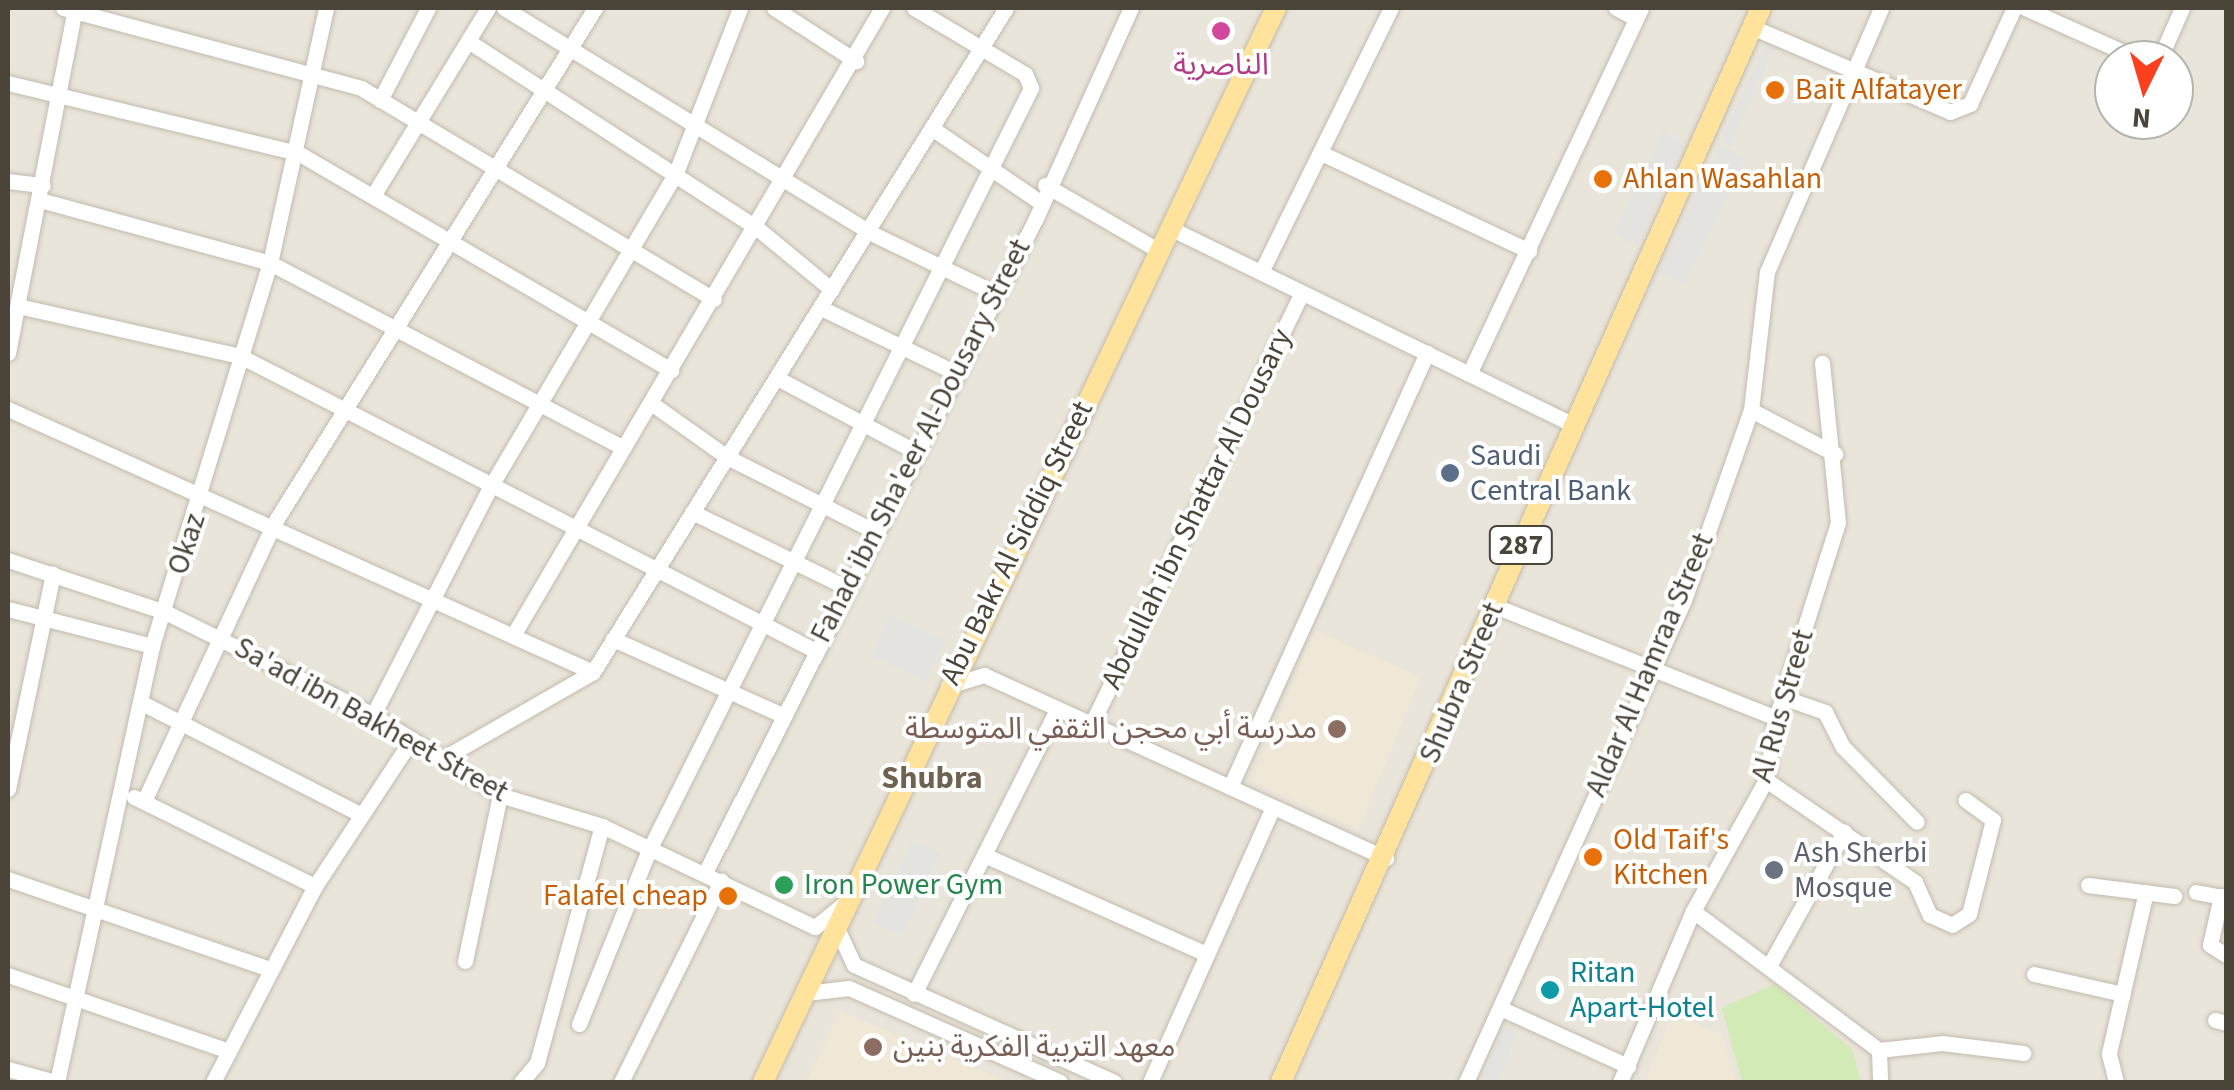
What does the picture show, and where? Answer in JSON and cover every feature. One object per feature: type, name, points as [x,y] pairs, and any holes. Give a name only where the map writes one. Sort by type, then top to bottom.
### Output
[{"type":"main road","name":"Abu Bakr Al Siddiq Street","points":[[763,1082],[948,686],[1276,8]]},
{"type":"main road","name":"Shubra Street","points":[[1280,1082],[1386,858],[1757,17]]},
{"type":"street","points":[[8,353],[42,192],[71,8],[311,72],[380,100],[714,299]]},
{"type":"street","name":"Okaz","points":[[56,1082],[80,992],[96,905],[126,795],[152,646],[204,493],[240,356],[270,263],[298,153],[326,8]]},
{"type":"street","points":[[380,100],[428,8]]},
{"type":"street","points":[[374,194],[488,8]]},
{"type":"street","points":[[504,8],[868,232],[940,270],[997,294]]},
{"type":"street","points":[[144,801],[272,525],[343,404],[596,8]]},
{"type":"street","points":[[373,715],[489,489],[675,175],[697,127],[740,8]]},
{"type":"street","points":[[774,8],[856,61]]},
{"type":"street","points":[[514,632],[856,61],[882,8]]},
{"type":"street","points":[[579,1024],[648,852],[903,346],[1030,80],[980,54],[914,8]]},
{"type":"street","points":[[447,756],[593,672],[1006,8]]},
{"type":"street","name":"Fahad ibn Sha'eer Al-Dousary Street","points":[[705,873],[784,716],[812,649],[997,294],[1041,192],[1131,8]]},
{"type":"street","points":[[1261,272],[1391,8]]},
{"type":"street","points":[[1469,374],[1638,13],[1616,8]]},
{"type":"street","name":"Aldar Al Hamraa Street","points":[[1466,1082],[1650,673],[1752,410],[1767,272],[1852,66],[1881,8]]},
{"type":"street","points":[[1757,17],[1852,66],[1961,111],[2014,8]]},
{"type":"street","points":[[2026,8],[2097,40]]},
{"type":"street","points":[[2168,40],[2182,8]]},
{"type":"street","points":[[468,41],[756,228],[832,290]]},
{"type":"street","points":[[8,83],[298,153],[671,370]]},
{"type":"street","points":[[933,129],[1041,192],[1161,252]]},
{"type":"street","points":[[1321,153],[1529,251]]},
{"type":"street","points":[[8,181],[270,263],[624,448]]},
{"type":"street","points":[[1172,229],[1574,425]]},
{"type":"street","name":"Abdullah ibn Shattar Al Dousary","points":[[1091,725],[1302,293]]},
{"type":"street","points":[[18,306],[240,356],[343,404],[489,489],[762,620],[812,649]]},
{"type":"street","points":[[820,308],[956,373]]},
{"type":"street","points":[[1230,788],[1427,354]]},
{"type":"street","name":"Al Rus Street","points":[[1620,1082],[1693,911],[1766,780],[1776,718],[1838,523],[1835,454],[1822,363]]},
{"type":"street","points":[[777,378],[916,452]]},
{"type":"street","points":[[652,403],[727,457],[874,532]]},
{"type":"street","points":[[1752,410],[1835,454]]},
{"type":"street","points":[[8,412],[433,594],[593,672]]},
{"type":"street","points":[[692,512],[846,587]]},
{"type":"street","name":"Sa'ad ibn Bakheet Street","points":[[8,560],[165,612],[373,715],[447,756],[500,795],[602,826],[648,852],[705,873],[815,927],[846,902]]},
{"type":"street","points":[[8,789],[53,574]]},
{"type":"street","points":[[1494,606],[1650,673],[1776,718]]},
{"type":"street","points":[[8,609],[152,646]]},
{"type":"street","points":[[613,639],[784,716]]},
{"type":"street","points":[[948,686],[984,675],[1386,858]]},
{"type":"street","points":[[1782,697],[1825,712],[1842,747],[1917,822]]},
{"type":"street","points":[[140,702],[360,814]]},
{"type":"street","points":[[914,994],[1057,710]]},
{"type":"street","points":[[213,1082],[315,886],[412,739]]},
{"type":"street","points":[[1766,780],[1916,882],[1930,915],[1962,922],[1993,820],[1965,800]]},
{"type":"street","points":[[126,795],[315,886]]},
{"type":"street","points":[[465,960],[500,795]]},
{"type":"street","points":[[1150,1082],[1273,807]]},
{"type":"street","points":[[521,1082],[536,1063],[602,826]]},
{"type":"street","points":[[1769,966],[1844,832]]},
{"type":"street","points":[[984,855],[1206,954]]},
{"type":"street","points":[[8,880],[96,905],[270,970]]},
{"type":"street","points":[[621,1082],[721,881]]},
{"type":"street","points":[[2088,885],[2174,896]]},
{"type":"street","points":[[2116,1082],[2109,1053],[2146,892]]},
{"type":"street","points":[[2196,892],[2224,897],[2210,945],[2226,955]]},
{"type":"street","points":[[1693,911],[1880,1050],[1942,1043],[2022,1052]]},
{"type":"street","points":[[835,924],[854,965],[1114,1082]]},
{"type":"street","points":[[2034,974],[2123,994]]},
{"type":"street","points":[[8,975],[80,992],[228,1051]]},
{"type":"street","points":[[806,993],[850,988],[1050,1081]]},
{"type":"street","points":[[1500,1008],[1628,1066]]},
{"type":"street","points":[[1880,1050],[1880,1082]]},
{"type":"street","points":[[8,1069],[56,1082]]},
{"type":"shaded area","points":[[8,8],[2226,8],[2226,1082],[8,1082]]},
{"type":"shaded area","points":[[1767,39],[1777,44],[1730,146],[1720,141]]},
{"type":"shaded area","points":[[1662,130],[1685,142],[1638,246],[1613,234]]},
{"type":"shaded area","points":[[1720,145],[1746,157],[1685,285],[1659,272]]},
{"type":"shaded area","points":[[890,615],[945,641],[926,681],[871,656]]},
{"type":"shaded area","name":"مدرسة أبي محجن الثقفي المتوسطة","points":[[1315,631],[1421,677],[1358,829],[1252,782]]},
{"type":"shaded area","points":[[912,840],[941,853],[902,936],[873,923]]},
{"type":"shaded area","name":"معهد التربية الفكرية بنين","points":[[840,1011],[1008,1082],[806,1082]]},
{"type":"shaded area","points":[[1673,1013],[1722,1035],[1737,1082],[1645,1082]]},
{"type":"shaded area","points":[[1503,1026],[1518,1032],[1498,1082],[1481,1082]]},
{"type":"green space","points":[[1774,984],[1852,1049],[1861,1082],[1742,1082],[1722,1008]]},
{"type":"place","name":"الناصرية","points":[[1221,31]]},
{"type":"place","name":"Bait Alfatayer","points":[[1775,90]]},
{"type":"place","name":"Ahlan Wasahlan","points":[[1603,179]]},
{"type":"place","name":"Saudi Central Bank","points":[[1450,473]]},
{"type":"place","name":"مدرسة أبي محجن الثقفي المتوسطة","points":[[1337,729]]},
{"type":"place","name":"Old Taif's Kitchen","points":[[1593,857]]},
{"type":"place","name":"Ash Sherbi Mosque","points":[[1774,870]]},
{"type":"place","name":"Iron Power Gym","points":[[784,885]]},
{"type":"place","name":"Falafel cheap","points":[[728,896]]},
{"type":"place","name":"Ritan Apart-Hotel","points":[[1550,990]]},
{"type":"place","name":"معهد التربية الفكرية بنين","points":[[873,1047]]},
{"type":"district","name":"Shubra","points":[[932,778]]}]
